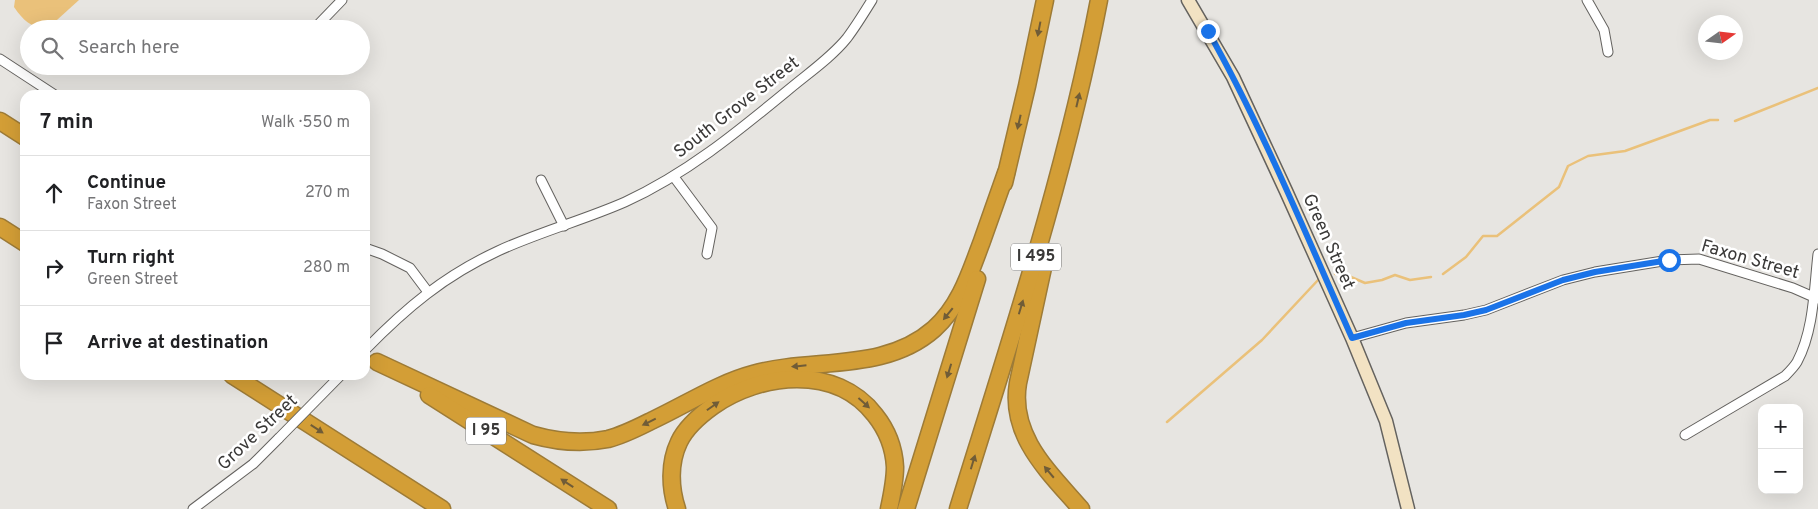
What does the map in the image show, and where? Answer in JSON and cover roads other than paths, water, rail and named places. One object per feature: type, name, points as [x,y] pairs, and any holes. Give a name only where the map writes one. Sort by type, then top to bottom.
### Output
[{"type":"highway","name":"I 495","points":[[906,509],[975,287],[1006,173],[1045,0]]},
{"type":"highway","name":"I 495","points":[[958,509],[1037,254],[1070,134],[1099,0]]},
{"type":"highway","points":[[0,121],[20,134]]},
{"type":"highway","points":[[1070,134],[1048,247],[1018,383],[1016,401],[1020,425],[1029,445],[1081,509]]},
{"type":"highway","points":[[370,355],[533,435],[571,442],[588,442],[614,437],[752,374],[774,369],[873,358],[898,351],[922,339],[943,320],[960,297],[1006,173]]},
{"type":"highway","points":[[0,227],[20,240]]},
{"type":"highway","name":"I 95","points":[[370,356],[608,509]]},
{"type":"highway","points":[[677,509],[672,482],[673,459],[680,440],[690,425],[718,403],[740,391],[770,382],[798,379],[819,380],[843,388],[865,403],[879,420],[890,441],[894,463],[894,480],[889,509]]},
{"type":"highway","points":[[240,380],[442,509]]},
{"type":"highway","points":[[393,478],[424,509]]},
{"type":"main road","name":"Green Street","points":[[1188,0],[1221,55],[1236,85],[1352,338],[1386,421],[1408,509]]},
{"type":"street","points":[[323,20],[342,0]]},
{"type":"street","name":"South Grove Street","points":[[428,292],[460,271],[499,250],[625,202],[674,177],[722,145],[825,60],[846,39],[872,0]]},
{"type":"street","points":[[1588,0],[1604,30],[1608,52]]},
{"type":"street","points":[[0,59],[20,72]]},
{"type":"street","points":[[24,75],[47,90]]},
{"type":"street","points":[[674,177],[712,228],[707,254]]},
{"type":"street","points":[[541,180],[564,226]]},
{"type":"street","points":[[370,250],[410,268],[428,292],[409,307],[379,336],[370,353]]},
{"type":"street","points":[[1685,435],[1785,376],[1796,363],[1803,350],[1816,298],[1818,254]]},
{"type":"street","name":"Faxon Street","points":[[1352,338],[1406,323],[1486,310],[1563,280],[1595,272],[1669,260],[1699,259],[1793,288],[1816,298]]},
{"type":"street","name":"Grove Street","points":[[193,509],[253,464],[336,380]]},
{"type":"waterway","points":[[1735,121],[1818,88]]},
{"type":"waterway","points":[[1443,274],[1466,257],[1483,236],[1497,236],[1559,187],[1568,166],[1588,156],[1625,151],[1710,120],[1718,120]]},
{"type":"waterway","points":[[1335,274],[1337,271],[1365,283],[1395,275],[1410,280],[1431,277]]},
{"type":"waterway","points":[[1167,422],[1262,340],[1319,279]]}]
